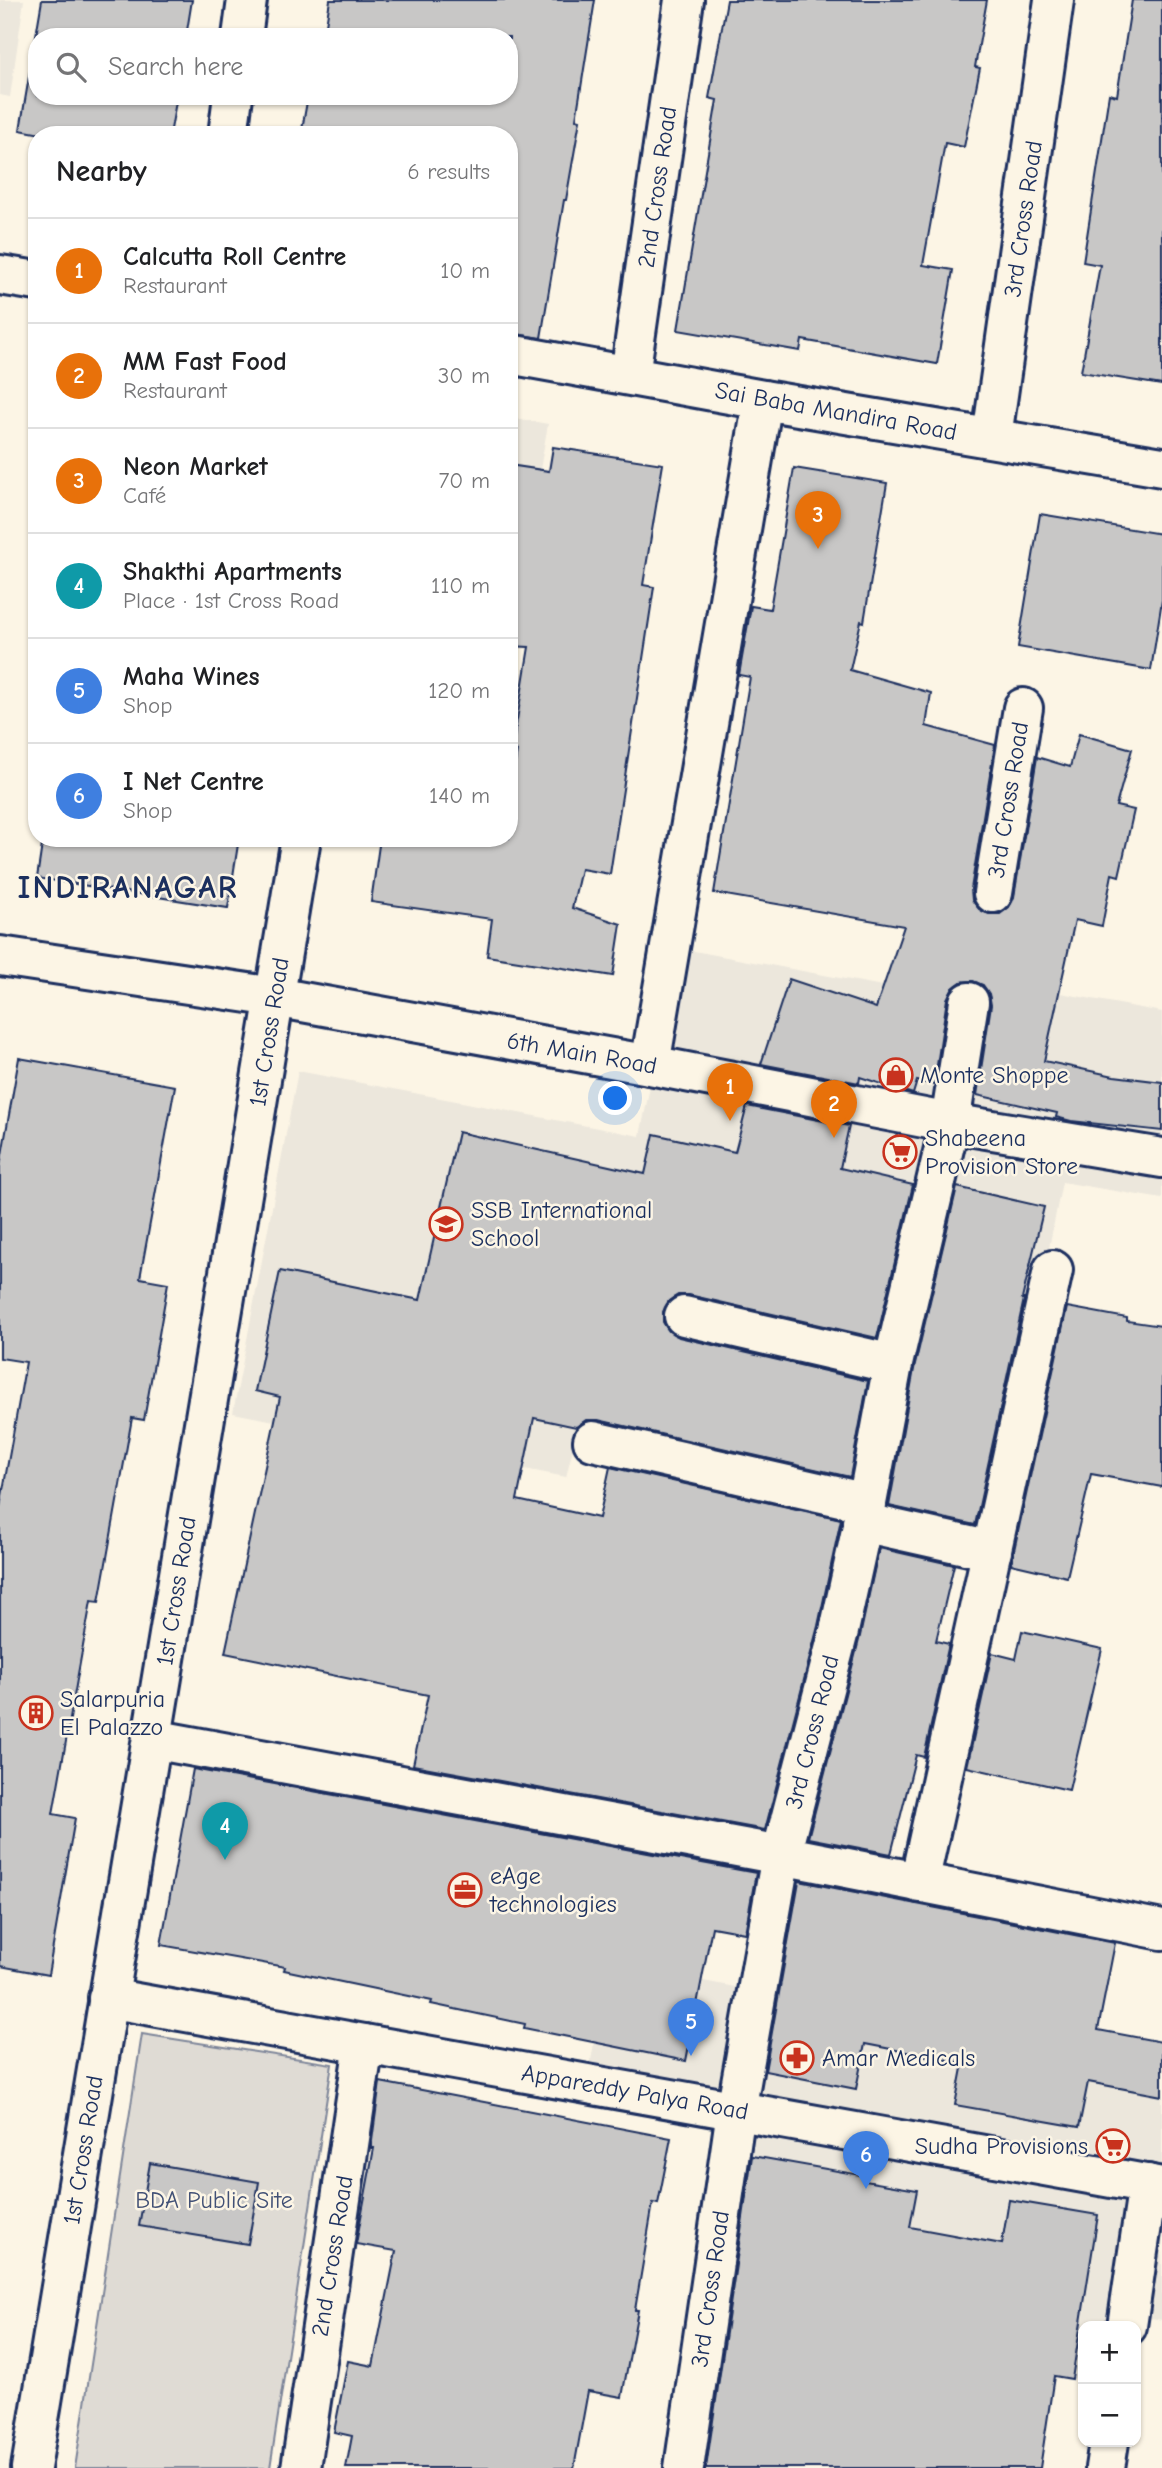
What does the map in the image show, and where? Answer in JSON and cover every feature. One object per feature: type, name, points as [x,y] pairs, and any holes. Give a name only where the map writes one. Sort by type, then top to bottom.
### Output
[{"type":"street","points":[[243,28],[247,0]]},
{"type":"street","name":"2nd Cross Road","points":[[630,375],[684,0]]},
{"type":"street","name":"3rd Cross Road","points":[[992,437],[1054,0]]},
{"type":"street","points":[[229,126],[232,105]]},
{"type":"street","points":[[0,275],[28,280]]},
{"type":"street","name":"Sai Baba Mandira Road","points":[[518,356],[1162,467]]},
{"type":"street","points":[[650,1065],[763,400]]},
{"type":"street","name":"3rd Cross Road","points":[[993,893],[1023,708]]},
{"type":"street","name":"1st Cross Road","points":[[31,2468],[300,847]]},
{"type":"street","name":"6th Main Road","points":[[0,956],[275,997],[950,1123],[1162,1158]]},
{"type":"street","name":"3rd Cross Road","points":[[684,2468],[736,2111],[781,1856],[839,1631],[865,1513],[893,1364],[950,1123],[969,1002]]},
{"type":"street","points":[[919,1883],[1053,1270]]},
{"type":"street","points":[[684,1316],[893,1364]]},
{"type":"street","points":[[593,1441],[865,1513],[992,1551]]},
{"type":"street","points":[[152,1739],[1162,1930]]},
{"type":"street","name":"Appareddy Palya Road","points":[[108,1998],[1155,2186]]},
{"type":"street","name":"2nd Cross Road","points":[[300,2468],[365,2044]]},
{"type":"street","points":[[1127,2321],[1155,2186]]},
{"type":"street","points":[[1105,2468],[1108,2447]]},
{"type":"shaded area","points":[[0,0],[24,0],[10,97],[0,95]]},
{"type":"shaded area","points":[[518,419],[548,424],[526,550],[518,549]]},
{"type":"shaded area","points":[[678,948],[888,987],[982,1010],[986,979],[1162,1012],[1162,1199],[1062,1182],[1042,1284],[933,1263],[909,1377],[606,1312],[566,1477],[233,1413],[298,1071],[640,1136]]},
{"type":"shaded area","points":[[608,1963],[1162,2068],[1162,2320],[1113,2311],[1111,2321],[1078,2321],[1078,2378],[717,2318],[753,2099],[589,2072]]},
{"type":"green space","name":"BDA Public Site","points":[[142,2034],[332,2064],[270,2468],[75,2468]]},
{"type":"building","points":[[42,0],[192,0],[187,28],[37,28]]},
{"type":"building","points":[[330,0],[595,0],[576,119],[580,120],[541,338],[518,334],[518,126],[303,126],[306,105],[518,105],[518,28],[325,28]]},
{"type":"building","points":[[727,0],[987,0],[975,67],[980,68],[964,147],[945,143],[923,265],[953,270],[937,364],[802,340],[800,351],[678,330],[717,100],[709,98]]},
{"type":"building","points":[[1132,0],[1162,0],[1162,385],[1081,372],[1100,265],[1083,262],[1109,94],[1117,96]]},
{"type":"building","points":[[28,83],[28,105],[175,105],[172,126],[28,126],[28,132],[20,130]]},
{"type":"building","points":[[553,447],[663,464],[643,585],[654,587],[610,874],[581,869],[572,908],[621,924],[613,976],[487,956],[492,919],[371,902],[379,847],[518,847],[518,714],[529,647],[518,646],[518,466],[549,471]]},
{"type":"building","points":[[794,468],[887,483],[864,622],[861,621],[850,670],[931,693],[926,726],[995,745],[971,889],[972,900],[979,909],[989,914],[1000,914],[1009,907],[1014,897],[1037,757],[1070,767],[1079,734],[1132,749],[1116,806],[1134,810],[1119,876],[1112,874],[1102,926],[1075,920],[1044,1061],[1114,1076],[1162,1082],[1162,1131],[1071,1121],[1056,1117],[1057,1113],[977,1095],[991,1005],[989,994],[983,985],[973,981],[961,982],[952,989],[947,999],[934,1085],[917,1081],[913,1094],[860,1077],[859,1083],[761,1064],[789,979],[876,1008],[904,926],[714,893],[750,677],[739,675],[751,606],[770,609]]},
{"type":"building","points":[[1040,514],[1162,534],[1162,600],[1151,670],[1018,647]]},
{"type":"building","points":[[42,847],[238,847],[228,908],[37,878]]},
{"type":"building","points":[[19,1058],[175,1086],[140,1278],[168,1283],[144,1420],[132,1418],[99,1602],[91,1601],[53,1814],[75,1818],[48,1975],[0,1966],[0,1507],[26,1362],[0,1358],[0,1166]]},
{"type":"building","points":[[747,1106],[849,1126],[840,1168],[913,1185],[877,1338],[689,1295],[678,1295],[669,1301],[663,1312],[663,1322],[669,1331],[679,1337],[868,1381],[850,1477],[598,1420],[586,1420],[576,1427],[534,1418],[517,1500],[599,1518],[610,1467],[841,1519],[818,1626],[765,1830],[413,1765],[428,1695],[225,1653],[280,1397],[255,1391],[280,1271],[420,1300],[458,1132],[645,1174],[654,1134],[735,1152]]},
{"type":"building","points":[[957,1187],[1044,1207],[975,1525],[889,1506],[914,1369]]},
{"type":"building","points":[[1067,1307],[1162,1326],[1162,1487],[1091,1474],[1067,1577],[1011,1564]]},
{"type":"building","points":[[879,1548],[954,1565],[936,1641],[949,1644],[924,1757],[916,1755],[891,1854],[808,1838],[860,1636]]},
{"type":"building","points":[[1022,1631],[1102,1649],[1069,1790],[967,1767],[992,1653],[1016,1659]]},
{"type":"building","points":[[193,1769],[756,1873],[745,1933],[712,1927],[686,2061],[524,2028],[525,2024],[431,2004],[432,2001],[284,1970],[285,1967],[161,1945]]},
{"type":"building","points":[[799,1881],[1115,1943],[1098,2030],[1162,2042],[1162,2096],[1088,2082],[1079,2127],[955,2105],[963,2063],[865,2044],[856,2089],[765,2071]]},
{"type":"building","points":[[380,2082],[671,2138],[658,2204],[653,2203],[622,2397],[588,2391],[574,2468],[346,2468],[352,2436],[334,2432],[348,2361],[373,2366],[396,2251],[356,2244],[374,2148],[371,2148]]},
{"type":"building","points":[[752,2156],[866,2176],[865,2181],[917,2190],[910,2227],[1002,2244],[1009,2200],[1098,2215],[1081,2321],[1078,2321],[1072,2379],[1054,2376],[1040,2468],[706,2468]]},
{"type":"building","points":[[150,2163],[259,2182],[248,2244],[139,2226]]},
{"type":"place","name":"Neon Market","points":[[818,549]]},
{"type":"place","name":"Monte Shoppe","points":[[896,1075]]},
{"type":"place","name":"Calcutta Roll Centre","points":[[730,1121]]},
{"type":"place","name":"MM Fast Food","points":[[834,1138]]},
{"type":"place","name":"Shabeena Provision Store","points":[[900,1152]]},
{"type":"place","name":"SSB International School","points":[[446,1224]]},
{"type":"place","name":"Salarpuria El Palazzo","points":[[36,1713]]},
{"type":"place","name":"Shakthi Apartments","points":[[225,1860]]},
{"type":"place","name":"eAge technologies","points":[[465,1890]]},
{"type":"place","name":"Maha Wines","points":[[691,2056]]},
{"type":"place","name":"Amar Medicals","points":[[797,2058]]},
{"type":"place","name":"Sudha Provisions","points":[[1113,2146]]},
{"type":"place","name":"I Net Centre","points":[[866,2189]]},
{"type":"district","name":"INDIRANAGAR","points":[[128,887]]}]
